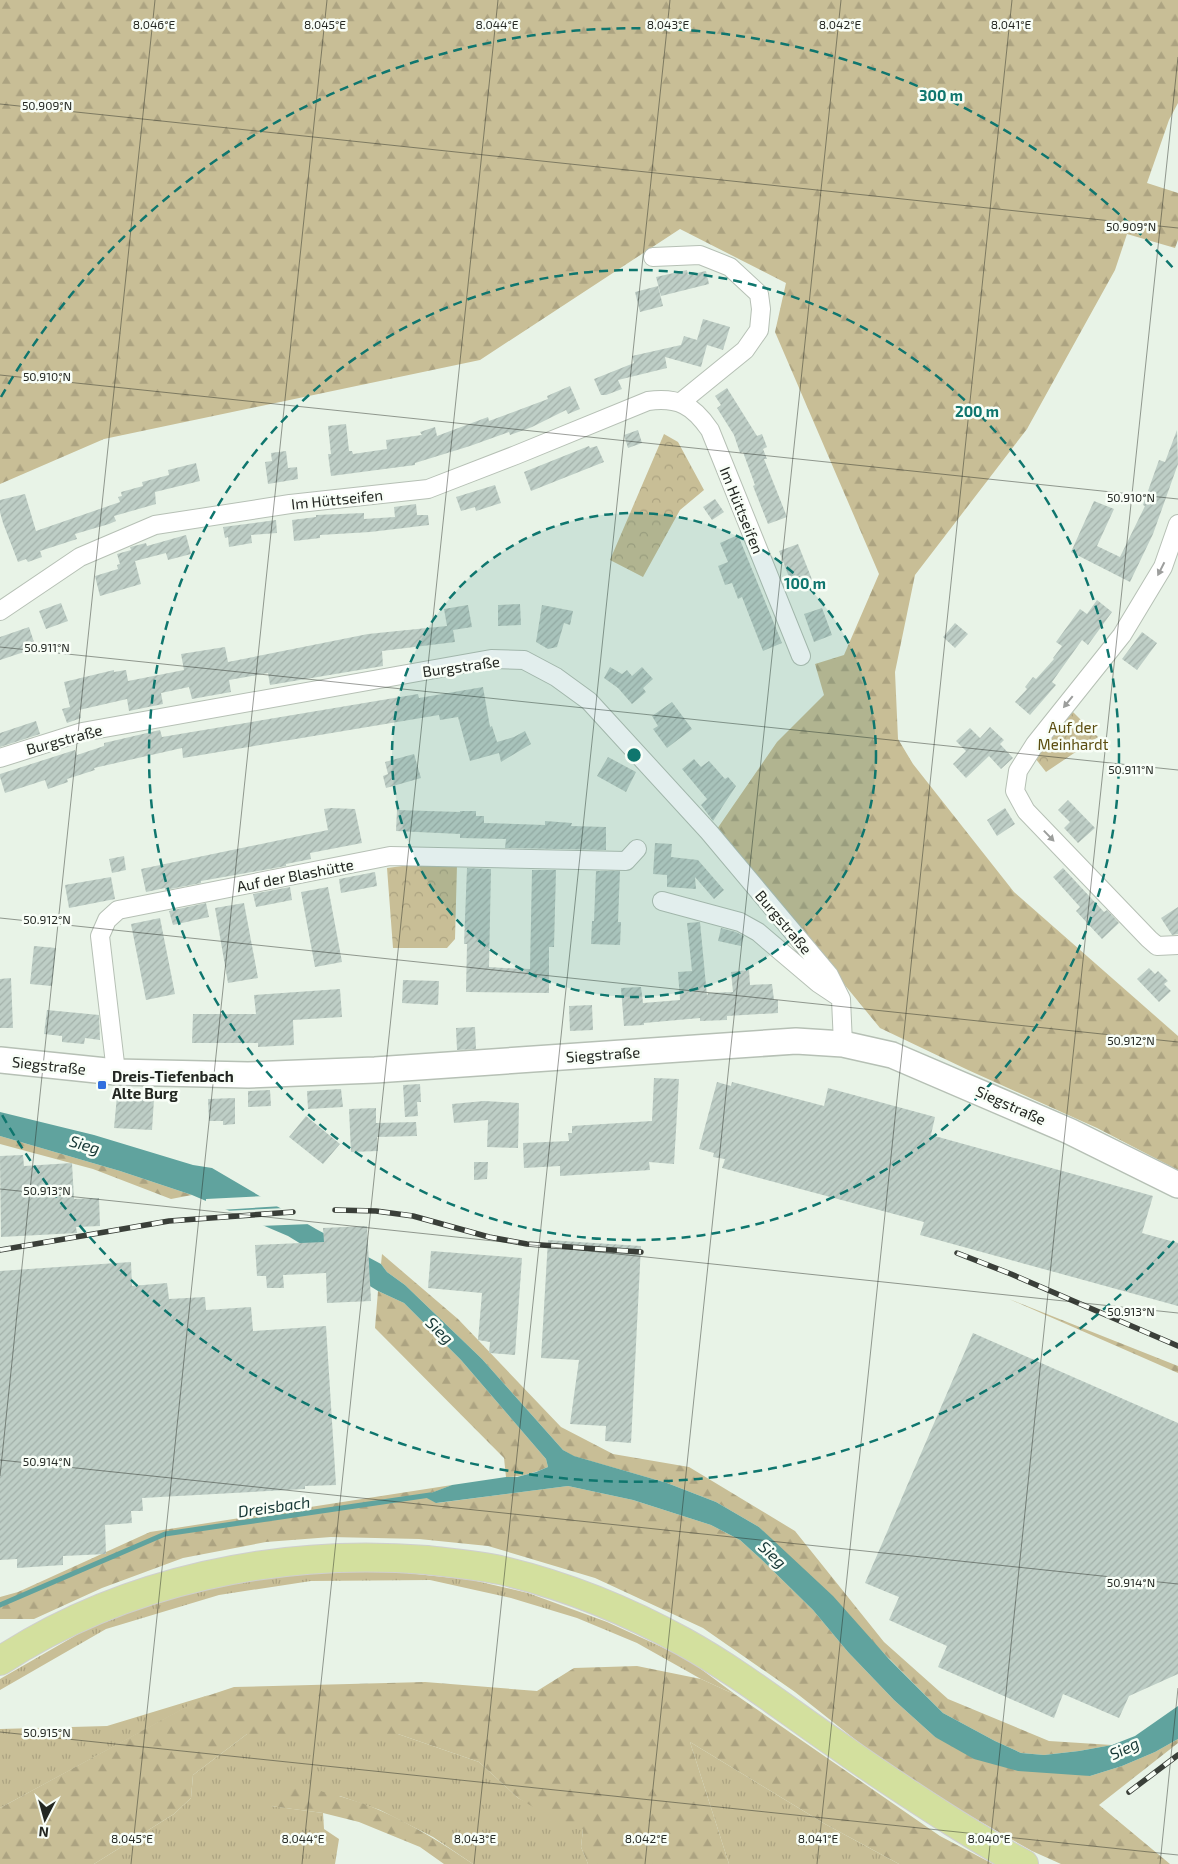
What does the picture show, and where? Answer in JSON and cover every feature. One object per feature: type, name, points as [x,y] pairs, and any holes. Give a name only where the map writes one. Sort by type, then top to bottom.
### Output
[{"type":"main road","points":[[0,1661],[71,1621],[137,1594],[208,1575],[270,1563],[332,1558],[387,1557],[448,1562],[498,1570],[572,1591],[613,1606],[685,1642],[755,1686],[844,1750],[924,1804],[1003,1854],[1024,1864]]},
{"type":"street","points":[[654,258],[700,255],[730,267],[759,294],[762,310],[759,330],[745,350],[681,402]]},
{"type":"street","name":"Im Hüttseifen","points":[[0,611],[80,557],[155,525],[290,504],[428,489],[533,449],[648,401],[664,399],[681,402],[699,414],[710,430],[801,656]]},
{"type":"street","points":[[1178,524],[1163,567],[1122,635],[1035,744],[1018,772],[1015,791],[1026,811],[1148,939],[1157,946],[1178,944]]},
{"type":"street","name":"Burgstraße","points":[[0,758],[82,732],[491,659],[524,660],[556,676],[589,701],[709,832],[829,975],[841,999],[842,1044]]},
{"type":"street","name":"Auf der Blashütte","points":[[116,1072],[100,936],[107,920],[118,910],[390,856],[626,861],[637,849]]},
{"type":"street","name":"Burgstraße","points":[[662,901],[740,922],[758,932],[818,983],[841,999]]},
{"type":"street","name":"Siegstraße","points":[[0,1060],[116,1072],[248,1075],[365,1071],[796,1041],[842,1044],[892,1055],[925,1068],[1069,1131],[1178,1185]]},
{"type":"green space","points":[[0,0],[1178,0],[1178,103],[1169,120],[1147,183],[1178,193],[1178,240],[1175,248],[1127,234],[1115,270],[1027,429],[915,575],[895,672],[898,739],[913,764],[1014,892],[1178,1036],[1178,1170],[1097,1128],[880,1028],[717,829],[777,742],[824,695],[815,664],[844,655],[879,574],[775,332],[786,283],[680,229],[480,360],[104,439],[0,484]]},
{"type":"green space","points":[[664,434],[678,442],[704,490],[680,510],[643,577],[610,560]]},
{"type":"green space","name":"Auf der Meinhardt","points":[[1073,712],[1098,737],[1046,772],[1035,758]]},
{"type":"green space","points":[[418,864],[457,865],[455,939],[447,948],[393,948],[387,868]]},
{"type":"green space","points":[[0,1136],[120,1171],[192,1195],[171,1199],[93,1169],[0,1144]]},
{"type":"green space","points":[[382,1254],[458,1319],[561,1427],[613,1454],[689,1467],[795,1531],[884,1642],[948,1699],[1049,1741],[1112,1745],[1044,1755],[1021,1753],[943,1713],[759,1527],[716,1502],[667,1483],[573,1456],[563,1450],[482,1359],[405,1285],[387,1272],[381,1264]]},
{"type":"green space","points":[[378,1291],[404,1303],[461,1360],[546,1459],[548,1467],[527,1474],[506,1477],[504,1458],[375,1328]]},
{"type":"green space","points":[[1009,1299],[1178,1366],[1178,1373]]},
{"type":"green space","points":[[452,1485],[424,1496],[437,1503],[568,1486],[633,1500],[711,1525],[740,1540],[813,1610],[848,1652],[894,1700],[935,1737],[1090,1776],[1122,1766],[1155,1752],[1178,1739],[1178,1743],[1099,1805],[1170,1864],[1061,1864],[1032,1851],[951,1805],[881,1760],[795,1692],[703,1628],[595,1578],[488,1546],[419,1539],[331,1537],[266,1542],[183,1558],[102,1588],[34,1619],[0,1619],[0,1597],[18,1592],[150,1532]]},
{"type":"green space","points":[[379,1570],[472,1580],[528,1593],[607,1622],[686,1658],[736,1695],[701,1679],[637,1643],[577,1618],[511,1598],[430,1580],[311,1581],[219,1595],[106,1629],[0,1690],[0,1679],[80,1633],[117,1616],[191,1592],[283,1575]]},
{"type":"green space","points":[[637,1666],[701,1679],[736,1695],[940,1836],[993,1864],[899,1864],[825,1824],[690,1742],[729,1864],[588,1864],[581,1847],[583,1829],[570,1829],[518,1798],[479,1762],[398,1734],[247,1734],[193,1775],[191,1798],[174,1814],[94,1864],[0,1864],[0,1808],[204,1697],[234,1687],[425,1682],[537,1691],[574,1668]]},
{"type":"green space","points":[[209,1695],[0,1808],[0,1729],[107,1726]]},
{"type":"green space","points":[[247,1734],[398,1734],[479,1762],[518,1798],[583,1829],[581,1847],[588,1864],[473,1864],[433,1837],[380,1810],[340,1796],[271,1806],[323,1813],[324,1829],[339,1839],[335,1864],[94,1864],[174,1814],[191,1798],[193,1775]]},
{"type":"green space","points":[[690,1742],[825,1824],[899,1864],[729,1864]]},
{"type":"green space","points":[[301,1786],[370,1806],[427,1835],[473,1864],[444,1864],[420,1847],[359,1822],[323,1813],[270,1806],[283,1793]]},
{"type":"water","name":"Sieg","points":[[0,1112],[94,1135],[193,1165],[212,1168],[316,1229],[381,1264],[387,1272],[405,1285],[482,1359],[563,1450],[574,1456],[667,1483],[716,1502],[759,1527],[833,1596],[889,1659],[943,1713],[995,1741],[1021,1753],[1044,1755],[1112,1745],[1135,1736],[1178,1706],[1178,1739],[1155,1752],[1122,1766],[1090,1776],[1018,1771],[974,1759],[935,1737],[894,1700],[848,1652],[813,1610],[762,1560],[740,1540],[711,1525],[633,1500],[568,1486],[436,1503],[423,1496],[452,1485],[517,1477],[548,1467],[546,1459],[461,1360],[404,1303],[378,1291],[288,1236],[192,1195],[120,1171],[0,1136]]},
{"type":"pier","points":[[266,1196],[283,1206],[220,1210],[206,1204],[206,1199]]},
{"type":"pier","points":[[285,1208],[311,1224],[259,1226],[223,1211]]},
{"type":"building","points":[[687,270],[688,275],[706,271],[709,284],[661,296],[656,277]]},
{"type":"building","points":[[658,286],[663,306],[640,312],[635,292]]},
{"type":"building","points":[[703,319],[730,327],[723,350],[707,345],[701,367],[665,357],[667,368],[618,380],[622,389],[601,395],[594,379],[634,363],[632,356],[681,345],[684,336],[697,340]]},
{"type":"building","points":[[570,386],[580,409],[568,414],[566,410],[532,427],[510,435],[509,432],[415,463],[415,465],[331,476],[328,454],[331,454],[328,426],[346,424],[349,451],[352,451],[353,454],[387,449],[386,440],[422,435],[420,432],[435,427],[437,436],[488,417],[489,421],[548,399],[547,396]]},
{"type":"building","points":[[727,388],[757,436],[762,434],[767,447],[763,449],[767,459],[764,459],[787,517],[768,524],[753,486],[755,485],[743,452],[740,453],[734,435],[717,408],[721,405],[715,396]]},
{"type":"building","points":[[638,430],[642,443],[628,448],[624,435]]},
{"type":"building","points":[[1177,430],[1178,464],[1153,534],[1130,582],[1071,552],[1094,501],[1114,509],[1097,546],[1120,557],[1145,506],[1143,505],[1159,460],[1165,462]]},
{"type":"building","points":[[589,446],[590,448],[597,446],[604,462],[531,491],[524,472]]},
{"type":"building","points":[[286,451],[288,468],[297,467],[298,479],[268,484],[265,462],[272,461],[271,453]]},
{"type":"building","points":[[196,463],[200,481],[155,492],[156,504],[114,516],[116,521],[75,534],[77,539],[40,551],[42,557],[28,562],[26,559],[18,562],[3,523],[0,512],[0,500],[25,494],[36,531],[120,502],[118,497],[122,496],[121,492],[143,486],[142,482],[169,475],[168,470]]},
{"type":"building","points":[[495,485],[501,503],[476,511],[475,507],[461,511],[456,497]]},
{"type":"building","points":[[715,499],[724,512],[712,520],[703,507]]},
{"type":"building","points":[[416,504],[417,515],[428,515],[429,525],[370,532],[320,535],[320,538],[294,541],[292,520],[316,517],[316,515],[364,513],[364,519],[395,517],[394,507]]},
{"type":"building","points":[[276,520],[277,533],[251,535],[252,543],[229,547],[228,537],[225,538],[223,527]]},
{"type":"building","points":[[186,535],[191,554],[168,560],[166,553],[135,561],[141,584],[100,596],[95,576],[118,569],[117,565],[120,564],[117,554],[131,550],[130,547],[146,543],[147,546]]},
{"type":"building","points":[[738,535],[782,643],[763,651],[742,597],[738,599],[732,583],[725,585],[718,566],[728,562],[720,543]]},
{"type":"building","points":[[798,544],[813,582],[794,590],[779,551]]},
{"type":"building","points":[[1097,600],[1112,612],[1088,645],[1082,640],[1052,682],[1056,685],[1030,715],[1015,702],[1027,689],[1025,687],[1033,677],[1036,679],[1054,659],[1062,646],[1056,642],[1080,609],[1087,614]]},
{"type":"building","points":[[61,603],[68,621],[46,629],[39,611]]},
{"type":"building","points":[[520,604],[521,625],[498,626],[498,605]]},
{"type":"building","points":[[468,605],[472,627],[453,630],[455,642],[382,651],[383,666],[270,685],[268,673],[229,680],[231,692],[192,699],[189,687],[161,693],[163,704],[129,711],[127,699],[79,710],[81,718],[67,723],[62,709],[70,707],[64,682],[114,670],[114,672],[126,670],[128,681],[184,670],[181,654],[225,647],[228,662],[368,634],[447,626],[444,609]]},
{"type":"building","points":[[542,605],[573,611],[570,625],[564,623],[557,647],[548,649],[536,642]]},
{"type":"building","points":[[822,608],[832,635],[814,642],[804,614]]},
{"type":"building","points":[[955,623],[968,634],[955,648],[943,637]]},
{"type":"building","points":[[29,627],[36,648],[0,660],[0,637]]},
{"type":"building","points":[[1142,632],[1157,643],[1137,670],[1122,659]]},
{"type":"building","points":[[610,667],[622,674],[627,670],[632,676],[642,667],[653,679],[643,688],[646,692],[632,704],[618,688],[604,678]]},
{"type":"building","points":[[483,687],[490,727],[492,726],[497,742],[514,737],[525,731],[531,744],[501,762],[499,753],[470,761],[458,717],[440,720],[439,715],[183,758],[182,748],[94,768],[95,770],[67,779],[68,782],[48,789],[45,780],[5,793],[0,777],[0,774],[75,750],[77,755],[104,746],[104,743],[160,730],[162,737],[418,694],[419,698]]},
{"type":"building","points":[[672,702],[692,729],[667,748],[653,729],[658,726],[652,716]]},
{"type":"building","points":[[36,721],[40,734],[0,747],[0,733]]},
{"type":"building","points":[[990,727],[1004,740],[1000,744],[1013,758],[1001,769],[989,756],[966,778],[953,764],[966,751],[956,741],[970,728],[980,738]]},
{"type":"building","points":[[414,754],[421,778],[386,788],[383,776],[388,774],[385,762]]},
{"type":"building","points":[[608,757],[636,772],[626,792],[597,776]]},
{"type":"building","points":[[694,759],[701,767],[709,761],[725,779],[728,777],[736,786],[713,821],[701,805],[707,799],[682,769]]},
{"type":"building","points":[[1068,800],[1095,828],[1078,843],[1064,828],[1070,822],[1058,810]]},
{"type":"building","points":[[1005,808],[1015,824],[997,836],[987,820]]},
{"type":"building","points":[[324,809],[355,809],[362,843],[310,853],[311,859],[286,864],[286,866],[201,881],[201,883],[165,890],[165,888],[146,892],[141,869],[328,830]]},
{"type":"building","points":[[397,810],[476,811],[476,816],[484,816],[484,823],[545,825],[545,821],[572,823],[571,826],[606,827],[606,850],[505,848],[506,839],[460,838],[460,834],[396,831]]},
{"type":"building","points":[[655,843],[672,844],[671,857],[698,860],[724,890],[714,899],[695,877],[696,889],[667,887],[667,875],[653,874]]},
{"type":"building","points":[[124,856],[126,870],[112,873],[109,859]]},
{"type":"building","points":[[467,868],[491,869],[489,967],[530,969],[532,870],[556,870],[554,947],[549,947],[549,993],[466,992],[467,944],[464,944]]},
{"type":"building","points":[[1063,868],[1104,912],[1107,910],[1119,923],[1102,939],[1076,911],[1080,907],[1053,877]]},
{"type":"building","points":[[596,871],[620,871],[618,922],[621,922],[620,945],[591,944]]},
{"type":"building","points":[[375,872],[377,886],[341,893],[339,879]]},
{"type":"building","points":[[111,877],[115,899],[69,908],[65,885]]},
{"type":"building","points":[[290,887],[292,900],[256,907],[253,894]]},
{"type":"building","points":[[328,887],[342,962],[315,967],[301,892]]},
{"type":"building","points":[[206,903],[209,917],[173,925],[169,911]]},
{"type":"building","points":[[244,903],[258,978],[228,983],[215,908]]},
{"type":"building","points":[[1178,907],[1178,934],[1172,935],[1161,918]]},
{"type":"building","points":[[160,918],[175,994],[146,1000],[131,924]]},
{"type":"building","points":[[700,922],[707,996],[708,993],[733,992],[731,972],[749,970],[750,985],[772,984],[774,1000],[778,1000],[778,1013],[727,1016],[727,1020],[700,1021],[700,1018],[624,1026],[621,988],[641,987],[643,1003],[680,1000],[678,972],[692,971],[687,923]]},
{"type":"building","points":[[721,928],[744,936],[741,946],[718,941]]},
{"type":"building","points":[[34,946],[56,948],[52,986],[30,984]]},
{"type":"building","points":[[1149,968],[1155,974],[1158,971],[1168,981],[1164,984],[1171,991],[1159,1002],[1137,979]]},
{"type":"building","points":[[11,978],[13,1028],[0,1028],[0,979]]},
{"type":"building","points":[[403,980],[439,981],[438,1005],[402,1003]]},
{"type":"building","points":[[340,989],[342,1017],[293,1020],[294,1045],[258,1047],[258,1043],[192,1043],[193,1014],[256,1014],[254,995]]},
{"type":"building","points":[[592,1005],[593,1030],[570,1031],[569,1006]]},
{"type":"building","points":[[47,1010],[99,1015],[100,1040],[85,1038],[84,1044],[62,1042],[62,1036],[44,1034]]},
{"type":"building","points":[[475,1027],[476,1049],[457,1050],[456,1028]]},
{"type":"building","points":[[654,1078],[679,1079],[674,1164],[649,1162],[650,1170],[560,1176],[560,1166],[524,1168],[523,1143],[569,1141],[568,1133],[572,1133],[572,1126],[652,1121]]},
{"type":"building","points":[[717,1082],[731,1086],[732,1082],[824,1106],[828,1088],[935,1117],[931,1135],[1153,1196],[1142,1233],[1178,1243],[1178,1306],[920,1235],[924,1222],[722,1168],[725,1159],[713,1157],[714,1153],[699,1149]]},
{"type":"building","points":[[420,1084],[421,1102],[417,1102],[418,1116],[405,1117],[403,1085]]},
{"type":"building","points":[[341,1089],[343,1107],[308,1109],[307,1091]]},
{"type":"building","points":[[270,1090],[271,1106],[248,1107],[248,1091]]},
{"type":"building","points":[[117,1096],[154,1099],[152,1130],[114,1128]]},
{"type":"building","points":[[235,1098],[235,1124],[223,1125],[223,1121],[209,1121],[208,1099]]},
{"type":"building","points":[[484,1101],[519,1103],[518,1148],[487,1147],[488,1120],[454,1123],[452,1104]]},
{"type":"building","points":[[376,1108],[376,1123],[416,1122],[417,1136],[377,1137],[378,1151],[351,1152],[349,1109]]},
{"type":"building","points":[[306,1116],[340,1144],[323,1164],[289,1137]]},
{"type":"building","points":[[23,1155],[24,1166],[72,1163],[74,1199],[99,1198],[100,1226],[76,1227],[77,1233],[1,1237],[0,1156]]},
{"type":"building","points":[[474,1162],[488,1162],[487,1179],[474,1180]]},
{"type":"building","points":[[367,1226],[371,1301],[327,1303],[326,1273],[283,1275],[284,1288],[267,1288],[266,1276],[257,1276],[255,1245],[324,1242],[323,1228]]},
{"type":"building","points":[[548,1240],[641,1246],[631,1443],[605,1441],[606,1426],[570,1424],[579,1360],[541,1358]]},
{"type":"building","points":[[431,1251],[522,1258],[515,1355],[489,1353],[490,1342],[478,1340],[482,1293],[428,1288]]},
{"type":"building","points":[[131,1262],[132,1286],[167,1283],[169,1299],[205,1297],[206,1310],[251,1307],[253,1331],[326,1326],[336,1485],[305,1486],[305,1489],[142,1498],[143,1511],[131,1511],[132,1523],[105,1525],[106,1554],[63,1556],[63,1565],[17,1568],[17,1559],[0,1560],[0,1271]]},
{"type":"building","points":[[973,1333],[1178,1423],[1178,1674],[1129,1696],[1119,1718],[1063,1694],[1054,1718],[938,1667],[947,1646],[889,1620],[899,1597],[865,1583]]},
{"type":"waterway","name":"Dreisbach","points":[[0,1605],[165,1534],[430,1495]]},
{"type":"railway","points":[[335,1210],[376,1211],[413,1216],[489,1237],[527,1244],[641,1252]]},
{"type":"railway","points":[[0,1250],[169,1221],[293,1212]]},
{"type":"railway","points":[[957,1253],[1011,1274],[1178,1346]]},
{"type":"railway","points":[[1129,1792],[1178,1755]]},
{"type":"place","name":"Dreis-Tiefenbach Alte Burg","points":[[102,1085]]}]
